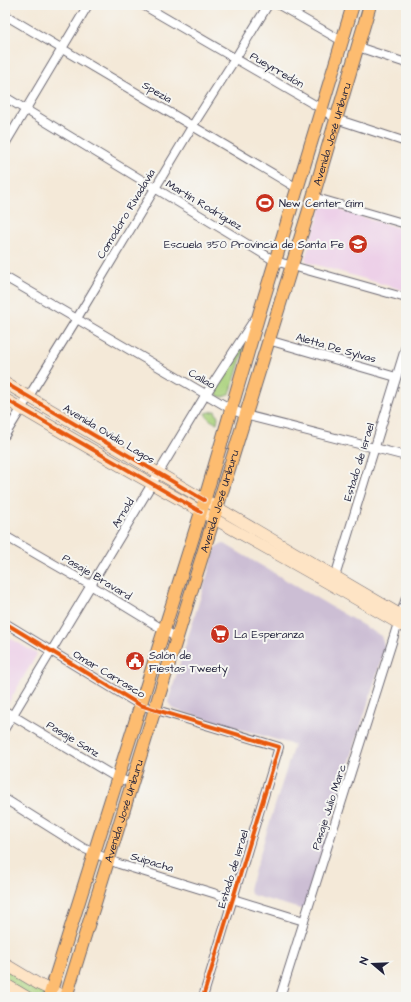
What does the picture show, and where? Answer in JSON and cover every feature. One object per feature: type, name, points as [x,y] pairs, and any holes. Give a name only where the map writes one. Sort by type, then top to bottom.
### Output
[{"type":"main road","name":"Avenida José Uriburu","points":[[50,994],[202,506],[353,5]]},
{"type":"main road","name":"Avenida José Uriburu","points":[[66,997],[313,197],[370,5]]},
{"type":"main road","name":"Avenida Ovidio Lagos","points":[[5,383],[159,474],[202,506],[213,519],[334,581]]},
{"type":"main road","name":"Avenida Ovidio Lagos","points":[[5,399],[152,485],[202,506],[217,507],[334,581],[403,621]]},
{"type":"main road","points":[[5,964],[40,985],[50,994],[66,997]]},
{"type":"main road","points":[[5,984],[27,997]]},
{"type":"street","points":[[5,144],[88,5]]},
{"type":"street","name":"Pueyrredón","points":[[143,5],[322,109],[336,119],[406,142]]},
{"type":"street","name":"Comodoro Rivadavia","points":[[5,435],[193,125],[268,5]]},
{"type":"street","points":[[279,5],[342,42]]},
{"type":"street","name":"Spezia","points":[[5,15],[297,188]]},
{"type":"street","points":[[358,47],[406,63]]},
{"type":"street","name":"Martín Rodríguez","points":[[5,97],[275,261],[406,298]]},
{"type":"street","points":[[313,197],[406,224]]},
{"type":"street","name":"Callao","points":[[5,277],[76,320],[231,409],[245,415],[406,456]]},
{"type":"street","name":"Arnold","points":[[5,728],[92,586],[206,394],[260,311]]},
{"type":"street","name":"Aletta De Sylvas","points":[[268,340],[396,377]]},
{"type":"street","name":"Estado de Israel","points":[[334,581],[406,346]]},
{"type":"street","name":"Pasaje Bravard","points":[[5,536],[92,586],[177,638]]},
{"type":"street","name":"Pasaje Julio Marc","points":[[280,997],[403,621],[406,598]]},
{"type":"street","name":"Omar Carrasco","points":[[5,622],[140,705],[279,747]]},
{"type":"street","name":"Pasaje Sanz","points":[[5,710],[117,778],[132,783]]},
{"type":"street","name":"Estado de Israel","points":[[203,997],[279,747]]},
{"type":"street","name":"Suipacha","points":[[5,799],[83,848],[119,864],[304,921]]},
{"type":"shaded area","name":"Escuela 350 Provincia de Santa Fe","points":[[326,206],[406,230],[406,291],[307,262],[305,258],[321,209]]},
{"type":"shaded area","points":[[223,543],[381,636],[385,648],[304,910],[252,895],[249,889],[294,745],[173,709],[168,702],[216,547]]},
{"type":"shaded area","points":[[5,635],[37,654],[6,707],[5,706]]},
{"type":"green space","points":[[241,344],[245,346],[231,391],[226,396],[218,396],[215,390],[216,385]]},
{"type":"green space","points":[[215,411],[218,417],[217,423],[210,420],[205,413]]},
{"type":"green space","points":[[5,964],[40,985],[49,997],[27,997],[5,984]]},
{"type":"cycle path","points":[[5,383],[204,500]]},
{"type":"cycle path","points":[[5,399],[201,512]]},
{"type":"cycle path","points":[[5,623],[140,705],[279,747],[203,997]]},
{"type":"place","name":"New Center Gim","points":[[265,203]]},
{"type":"place","name":"Escuela 350 Provincia de Santa Fe","points":[[358,244]]},
{"type":"place","name":"La Esperanza","points":[[220,634]]},
{"type":"place","name":"Salón de Fiestas Tweety","points":[[135,661]]}]
